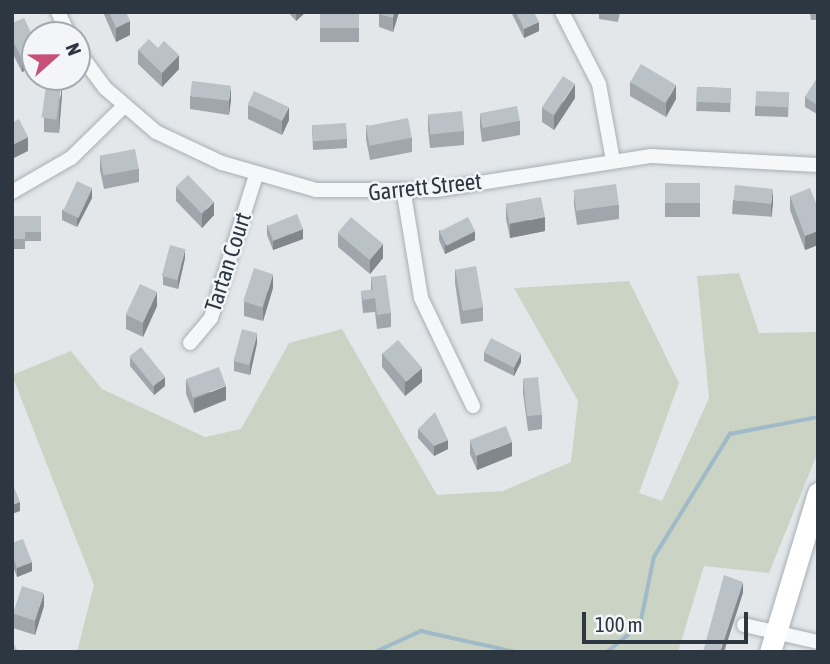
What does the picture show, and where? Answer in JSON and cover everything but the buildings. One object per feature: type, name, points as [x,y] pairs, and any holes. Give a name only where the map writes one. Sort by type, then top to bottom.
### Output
[{"type":"main road","points":[[771,652],[780,631],[795,554],[818,493]]},
{"type":"street","points":[[562,12],[599,84],[612,160]]},
{"type":"street","name":"Garrett Street","points":[[91,67],[123,107],[167,138],[256,175],[316,190],[404,194],[612,160],[688,156],[818,165]]},
{"type":"street","points":[[12,192],[71,158],[123,107]]},
{"type":"street","name":"Tartan Court","points":[[190,343],[211,318],[256,175]]},
{"type":"street","points":[[404,194],[421,298],[473,406]]},
{"type":"street","points":[[744,625],[780,631],[818,642]]},
{"type":"green space","points":[[739,273],[759,333],[818,332],[818,452],[769,573],[704,566],[678,652],[77,652],[94,585],[12,375],[71,351],[102,389],[205,437],[241,429],[289,343],[342,329],[437,495],[503,491],[571,462],[578,401],[514,288],[629,281],[679,383],[639,493],[662,501],[709,398],[697,276]]},
{"type":"waterway","points":[[607,652],[640,625],[654,557],[730,434],[818,417]]},
{"type":"waterway","points":[[375,652],[421,631],[516,652]]}]
